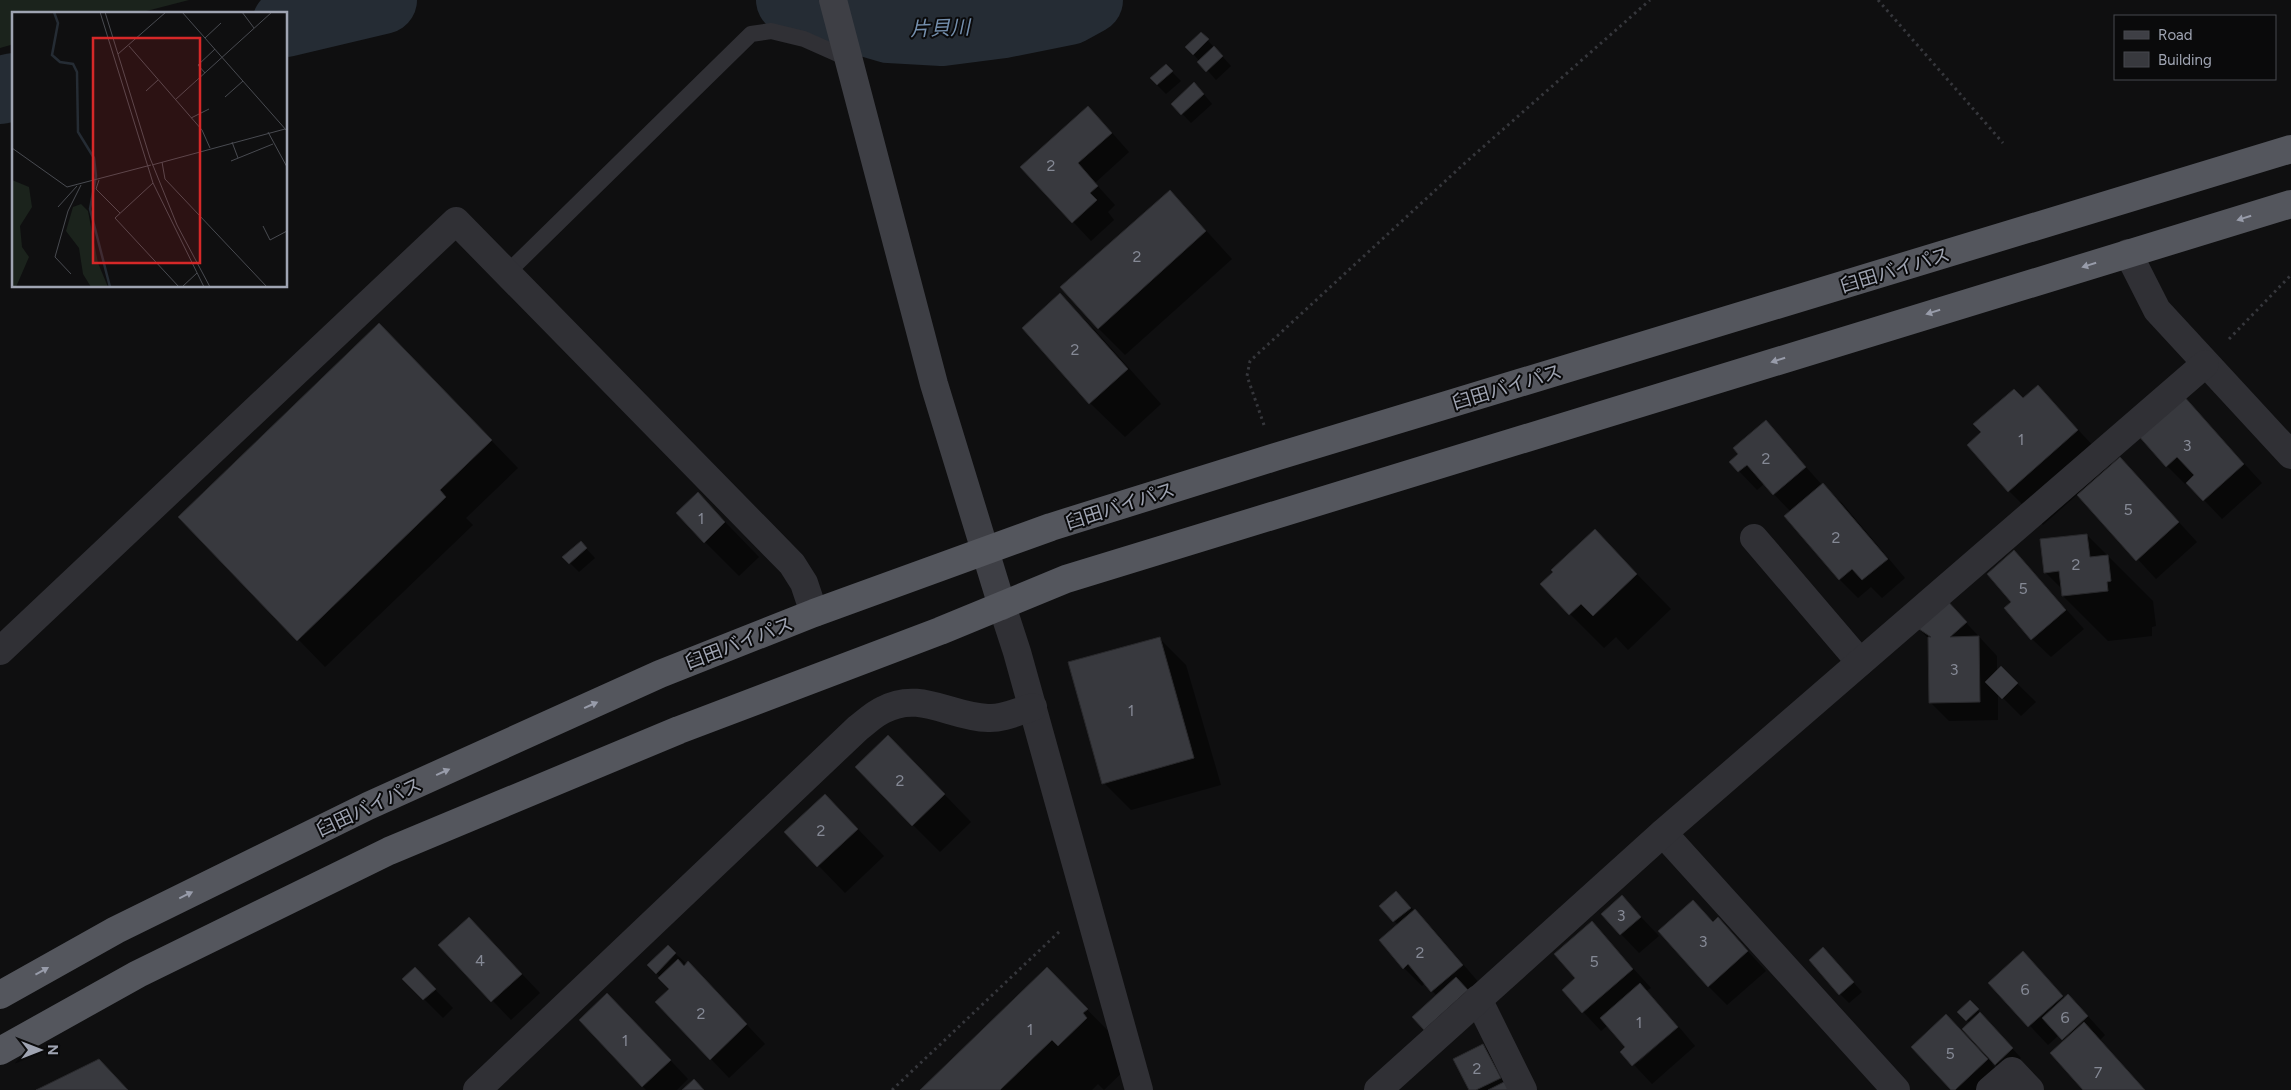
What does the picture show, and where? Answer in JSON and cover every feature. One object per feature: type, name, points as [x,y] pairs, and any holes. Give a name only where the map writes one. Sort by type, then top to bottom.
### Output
[{"type":"highway","name":"臼田バイパス","points":[[0,995],[116,930],[368,806],[660,674],[814,613],[1051,528],[1275,456],[2030,230],[2291,149]]},
{"type":"highway","points":[[0,1050],[138,974],[389,851],[679,730],[1002,606],[1075,576],[2291,204]]},
{"type":"main road","points":[[833,0],[934,384],[1002,606]]},
{"type":"street","points":[[0,651],[456,221],[792,564],[804,583],[814,613]]},
{"type":"street","points":[[2128,253],[2157,310],[2204,364],[2291,455]]},
{"type":"street","points":[[1378,1090],[1663,833],[2204,364]]},
{"type":"street","points":[[1754,538],[1860,662]]},
{"type":"street","points":[[1002,606],[1033,707],[1140,1090]]},
{"type":"street","points":[[477,1090],[858,728],[882,710],[909,701],[930,704],[965,716],[990,718],[1033,707]]},
{"type":"street","points":[[1663,833],[1896,1090]]},
{"type":"street","points":[[1478,999],[1523,1090]]},
{"type":"street","points":[[1990,1090],[2012,1071],[2030,1090]]},
{"type":"lane","points":[[507,273],[752,34],[771,31],[846,49]]},
{"type":"path","points":[[1275,456],[1247,376],[1250,361],[1466,162],[1650,0]]},
{"type":"path","points":[[1878,0],[2003,143]]},
{"type":"path","points":[[2204,364],[2291,275]]},
{"type":"path","points":[[892,1090],[1088,907]]},
{"type":"shaded area","points":[[0,0],[189,0],[143,12],[12,12],[12,45],[0,48]]},
{"type":"building","points":[[1201,32],[1209,39],[1193,55],[1185,47]]},
{"type":"building","points":[[1214,46],[1223,56],[1206,72],[1197,62]]},
{"type":"building","points":[[1166,64],[1173,71],[1157,85],[1150,78]]},
{"type":"building","points":[[1194,82],[1204,94],[1181,115],[1171,104]]},
{"type":"building","points":[[1088,106],[1112,133],[1078,163],[1098,186],[1090,193],[1097,200],[1072,223],[1020,167]]},
{"type":"building","points":[[1170,190],[1206,231],[1098,329],[1060,287]]},
{"type":"building","points":[[1060,293],[1128,369],[1089,404],[1022,328]]},
{"type":"building","points":[[379,323],[492,440],[440,490],[446,497],[297,641],[178,517]]},
{"type":"building","points":[[2038,385],[2078,430],[2008,492],[1967,445],[1981,432],[1973,424],[2014,389],[2023,398]]},
{"type":"building","points":[[2182,394],[2244,464],[2203,501],[2186,483],[2194,475],[2177,457],[2166,467],[2137,434]]},
{"type":"building","points":[[1766,420],[1806,467],[1773,495],[1747,465],[1738,472],[1729,462],[1738,454],[1733,448]]},
{"type":"building","points":[[2120,457],[2179,522],[2136,561],[2077,495]]},
{"type":"building","points":[[1823,483],[1888,559],[1862,580],[1852,569],[1839,580],[1784,516]]},
{"type":"building","points":[[698,492],[725,522],[704,543],[676,513]]},
{"type":"building","points":[[1595,529],[1637,574],[1593,616],[1581,604],[1569,615],[1540,584],[1553,572],[1551,570]]},
{"type":"building","points":[[2087,534],[2090,557],[2108,555],[2111,581],[2107,582],[2108,591],[2062,596],[2059,571],[2044,573],[2040,539]]},
{"type":"building","points":[[581,541],[587,548],[569,564],[562,557]]},
{"type":"building","points":[[2014,550],[2066,610],[2031,640],[2004,608],[2011,602],[1987,574]]},
{"type":"building","points":[[1944,597],[1967,622],[1950,637],[1979,636],[1980,702],[1929,703],[1928,637],[1931,637],[1913,625]]},
{"type":"building","points":[[1160,637],[1194,758],[1102,784],[1068,662]]},
{"type":"building","points":[[2001,666],[2018,683],[2002,699],[1985,682]]},
{"type":"building","points":[[888,735],[945,794],[912,826],[855,767]]},
{"type":"building","points":[[825,794],[858,829],[817,867],[784,832]]},
{"type":"building","points":[[1396,891],[1411,908],[1393,922],[1379,906]]},
{"type":"building","points":[[1622,895],[1641,917],[1620,935],[1601,914]]},
{"type":"building","points":[[1693,900],[1713,922],[1718,917],[1748,951],[1708,987],[1658,931]]},
{"type":"building","points":[[1415,909],[1463,965],[1431,992],[1408,964],[1403,969],[1379,940]]},
{"type":"building","points":[[469,917],[522,974],[491,1002],[438,945]]},
{"type":"building","points":[[1592,921],[1633,969],[1582,1013],[1562,990],[1575,978],[1554,954]]},
{"type":"building","points":[[668,945],[676,953],[656,974],[647,965]]},
{"type":"building","points":[[1823,947],[1854,982],[1839,995],[1809,960]]},
{"type":"building","points":[[2023,951],[2063,996],[2028,1027],[1988,983]]},
{"type":"building","points":[[678,959],[684,966],[688,961],[747,1024],[710,1060],[655,1002],[669,989],[658,978]]},
{"type":"building","points":[[415,967],[436,989],[423,1000],[402,979]]},
{"type":"building","points":[[1047,967],[1088,1009],[1083,1013],[1087,1018],[1058,1046],[1052,1040],[1000,1090],[920,1090]]},
{"type":"building","points":[[1456,977],[1468,990],[1424,1030],[1412,1017]]},
{"type":"building","points":[[1640,983],[1678,1027],[1632,1066],[1620,1052],[1625,1047],[1600,1018]]},
{"type":"building","points":[[607,993],[671,1060],[642,1087],[579,1020]]},
{"type":"building","points":[[2068,994],[2088,1016],[2062,1040],[2042,1018]]},
{"type":"building","points":[[1970,1000],[1979,1009],[1966,1021],[1957,1012]]},
{"type":"building","points":[[1980,1012],[2013,1048],[1995,1065],[1962,1029]]},
{"type":"building","points":[[1946,1014],[1988,1059],[1955,1090],[1951,1090],[1911,1047]]},
{"type":"building","points":[[2084,1022],[2145,1090],[2083,1090],[2050,1053]]},
{"type":"building","points":[[1483,1044],[1501,1078],[1476,1090],[1469,1090],[1453,1059]]},
{"type":"building","points":[[99,1059],[128,1090],[36,1090]]},
{"type":"building","points":[[694,1079],[704,1090],[682,1090]]},
{"type":"building","points":[[1508,1080],[1513,1090],[1488,1090]]},
{"type":"waterway","name":"片貝川","points":[[288,23],[383,0]]},
{"type":"waterway","name":"片貝川","points":[[790,0],[889,29],[942,32],[1004,24],[1069,11],[1089,0]]},
{"type":"waterway","name":"片貝川","points":[[0,90],[12,87]]}]
